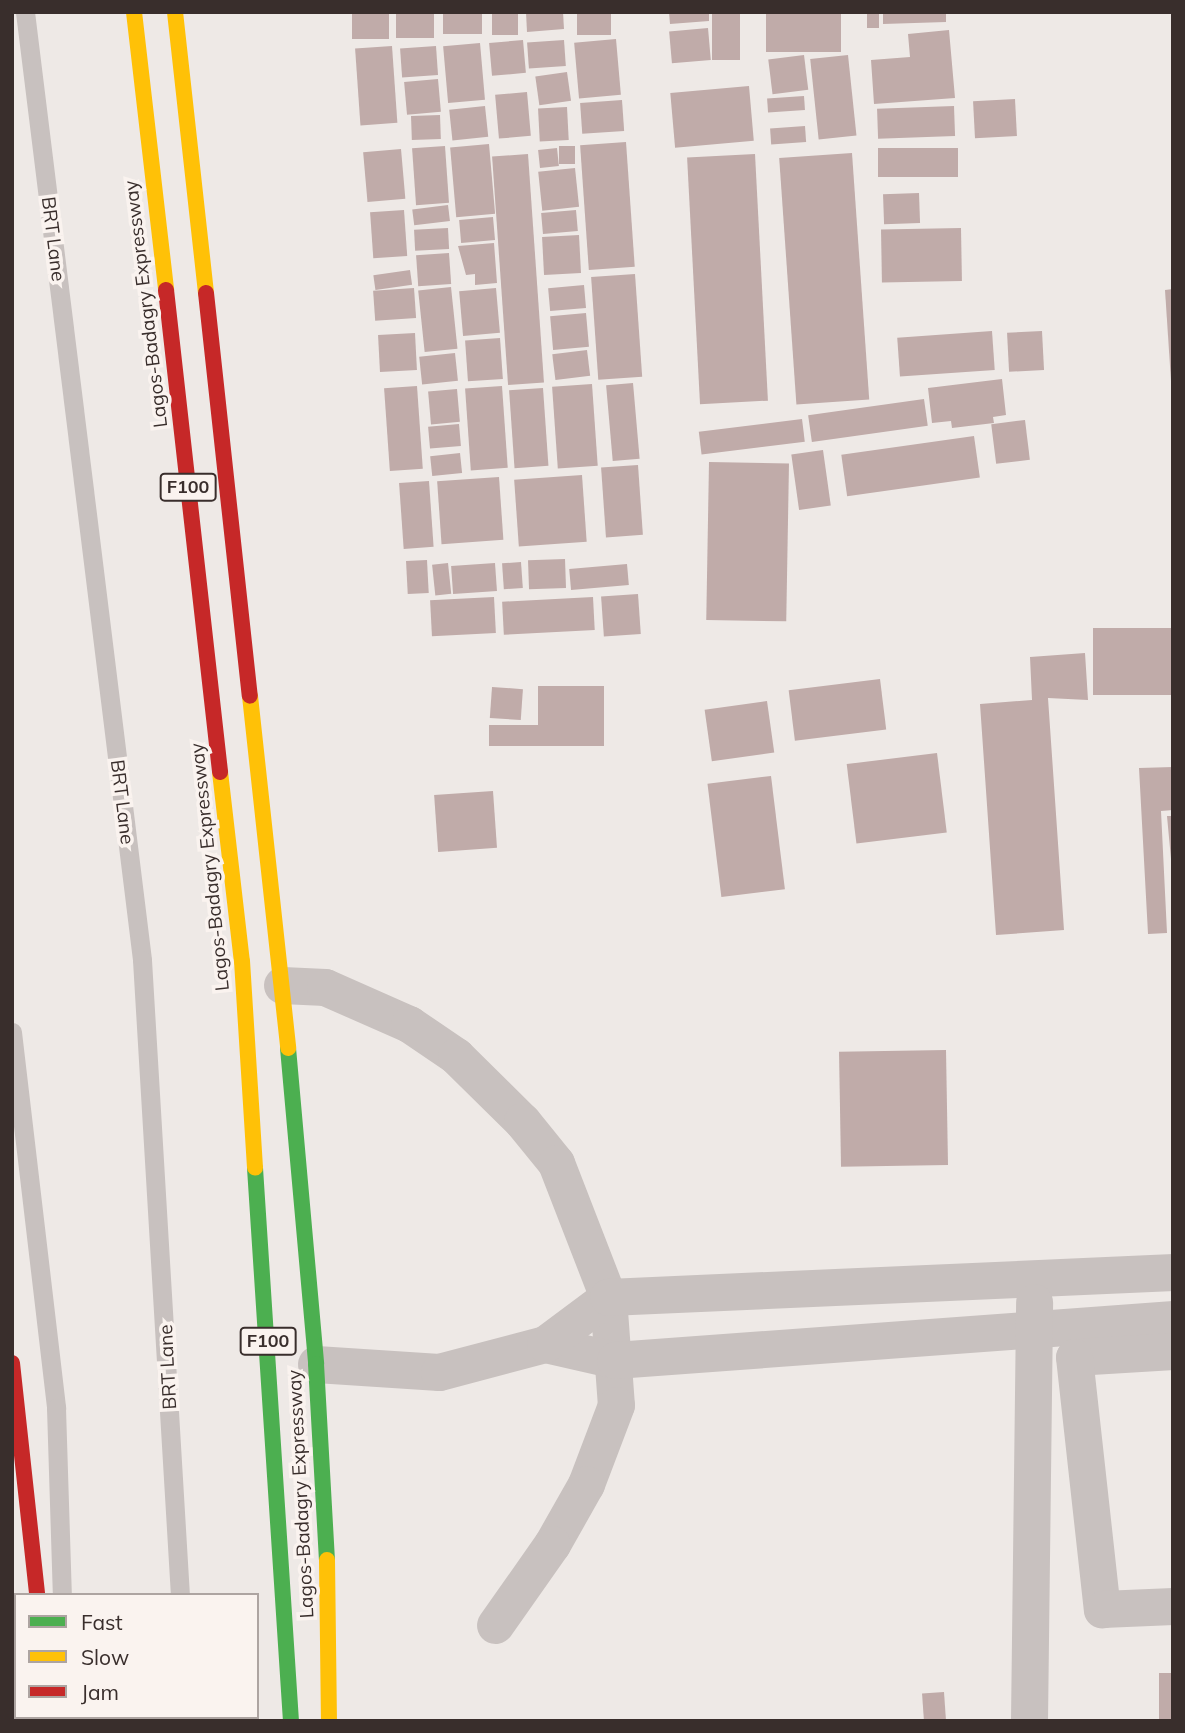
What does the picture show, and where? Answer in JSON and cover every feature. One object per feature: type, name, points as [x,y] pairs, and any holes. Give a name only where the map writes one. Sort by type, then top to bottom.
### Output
[{"type":"main road","name":"Lagos-Badagry Expressway","points":[[134,12],[242,961],[291,1721]]},
{"type":"main road","name":"Lagos-Badagry Expressway","points":[[175,12],[282,985],[316,1364],[328,1584],[329,1721]]},
{"type":"main road","points":[[12,1363],[37,1593]]},
{"type":"main road","points":[[12,1384],[17,1415]]},
{"type":"street","points":[[282,985],[325,987],[409,1024],[456,1056],[522,1121],[556,1163],[608,1297],[615,1360],[616,1405],[586,1483],[552,1544],[495,1625]]},
{"type":"street","points":[[316,1364],[439,1372],[545,1344],[608,1297],[1173,1272]]},
{"type":"street","points":[[1030,1721],[1034,1280]]},
{"type":"street","points":[[545,1344],[615,1360],[1034,1327],[1173,1319]]},
{"type":"street","points":[[1173,1351],[1074,1357],[1102,1609],[1173,1605]]},
{"type":"lane","name":"BRT Lane","points":[[25,12],[142,960],[180,1593]]},
{"type":"lane","points":[[12,1032],[56,1408],[62,1593]]},
{"type":"building","points":[[352,12],[389,12],[389,39],[352,39]]},
{"type":"building","points":[[396,12],[434,12],[434,38],[396,38]]},
{"type":"building","points":[[443,12],[482,12],[482,34],[443,34]]},
{"type":"building","points":[[492,12],[518,12],[518,35],[492,35]]},
{"type":"building","points":[[526,12],[563,12],[564,29],[527,32]]},
{"type":"building","points":[[577,12],[611,12],[611,35],[577,35]]},
{"type":"building","points":[[669,12],[709,12],[709,21],[670,24]]},
{"type":"building","points":[[712,12],[740,12],[740,60],[712,60]]},
{"type":"building","points":[[766,12],[841,12],[841,52],[766,52]]},
{"type":"building","points":[[867,12],[879,12],[879,28],[867,28]]},
{"type":"building","points":[[883,12],[946,12],[946,22],[883,24]]},
{"type":"building","points":[[708,28],[711,60],[672,63],[669,31]]},
{"type":"building","points":[[949,30],[955,98],[874,104],[871,60],[910,57],[908,34]]},
{"type":"building","points":[[616,39],[621,95],[579,98],[574,43]]},
{"type":"building","points":[[523,40],[526,73],[492,76],[489,43]]},
{"type":"building","points":[[564,40],[566,66],[529,69],[527,43]]},
{"type":"building","points":[[480,43],[485,100],[448,103],[443,46]]},
{"type":"building","points":[[392,46],[397,123],[360,125],[355,49]]},
{"type":"building","points":[[436,46],[438,75],[402,77],[400,49]]},
{"type":"building","points":[[804,55],[808,90],[773,94],[768,59]]},
{"type":"building","points":[[848,55],[856,136],[819,140],[810,59]]},
{"type":"building","points":[[567,72],[571,101],[539,105],[535,76]]},
{"type":"building","points":[[438,79],[441,112],[407,115],[404,82]]},
{"type":"building","points":[[749,86],[754,141],[675,148],[670,93]]},
{"type":"building","points":[[527,92],[531,136],[499,139],[495,95]]},
{"type":"building","points":[[804,96],[805,110],[768,113],[767,99]]},
{"type":"building","points":[[1015,99],[1017,136],[975,138],[973,101]]},
{"type":"building","points":[[622,100],[624,131],[582,134],[580,103]]},
{"type":"building","points":[[485,106],[488,137],[452,141],[449,110]]},
{"type":"building","points":[[954,106],[955,136],[878,139],[877,109]]},
{"type":"building","points":[[567,107],[569,140],[540,141],[538,109]]},
{"type":"building","points":[[440,115],[441,139],[412,140],[411,116]]},
{"type":"building","points":[[805,126],[806,142],[771,144],[770,128]]},
{"type":"building","points":[[626,142],[635,267],[589,270],[580,145]]},
{"type":"building","points":[[489,144],[495,214],[456,217],[450,147]]},
{"type":"building","points":[[445,146],[449,203],[416,205],[412,148]]},
{"type":"building","points":[[559,146],[575,146],[575,164],[559,164]]},
{"type":"building","points":[[557,148],[559,166],[540,168],[538,150]]},
{"type":"building","points":[[878,148],[958,148],[958,177],[878,177]]},
{"type":"building","points":[[401,149],[405,199],[368,202],[363,152]]},
{"type":"building","points":[[852,153],[869,399],[796,404],[779,158]]},
{"type":"building","points":[[528,154],[544,382],[508,385],[492,157]]},
{"type":"building","points":[[755,154],[768,401],[700,404],[687,158]]},
{"type":"building","points":[[575,168],[579,207],[542,211],[538,172]]},
{"type":"building","points":[[919,193],[920,223],[884,224],[883,194]]},
{"type":"building","points":[[448,205],[450,221],[414,225],[412,209]]},
{"type":"building","points":[[404,210],[407,256],[373,258],[370,212]]},
{"type":"building","points":[[576,210],[578,231],[543,234],[541,213]]},
{"type":"building","points":[[493,217],[495,240],[461,243],[459,220]]},
{"type":"building","points":[[448,228],[449,249],[415,251],[414,230]]},
{"type":"building","points":[[961,228],[962,281],[882,282],[881,229]]},
{"type":"building","points":[[579,235],[581,273],[544,275],[542,237]]},
{"type":"building","points":[[494,243],[497,283],[475,285],[475,274],[466,275],[458,246]]},
{"type":"building","points":[[449,253],[451,284],[418,286],[416,255]]},
{"type":"building","points":[[410,270],[412,285],[375,290],[373,275]]},
{"type":"building","points":[[635,274],[642,377],[598,380],[591,277]]},
{"type":"building","points":[[584,285],[586,308],[550,311],[548,288]]},
{"type":"building","points":[[451,287],[457,349],[425,352],[418,290]]},
{"type":"building","points":[[414,288],[416,318],[375,321],[373,291]]},
{"type":"building","points":[[496,288],[500,333],[463,336],[459,291]]},
{"type":"building","points":[[1173,289],[1173,381],[1171,381],[1165,290]]},
{"type":"building","points":[[586,313],[589,347],[553,350],[550,316]]},
{"type":"building","points":[[992,331],[995,370],[900,377],[897,338]]},
{"type":"building","points":[[1042,331],[1044,370],[1009,372],[1007,333]]},
{"type":"building","points":[[415,333],[417,370],[380,372],[378,335]]},
{"type":"building","points":[[500,338],[503,379],[468,381],[465,340]]},
{"type":"building","points":[[587,350],[590,376],[555,380],[552,354]]},
{"type":"building","points":[[455,353],[458,381],[422,385],[419,357]]},
{"type":"building","points":[[1002,379],[1006,415],[993,417],[994,423],[952,428],[951,421],[932,423],[928,388]]},
{"type":"building","points":[[633,383],[640,459],[613,461],[606,385]]},
{"type":"building","points":[[592,384],[598,466],[558,469],[552,387]]},
{"type":"building","points":[[417,386],[423,469],[390,471],[384,388]]},
{"type":"building","points":[[502,386],[508,468],[471,470],[465,389]]},
{"type":"building","points":[[543,388],[548,466],[515,468],[509,390]]},
{"type":"building","points":[[457,389],[460,422],[431,424],[428,392]]},
{"type":"building","points":[[924,399],[928,426],[812,442],[808,415]]},
{"type":"building","points":[[802,419],[805,442],[702,455],[699,432]]},
{"type":"building","points":[[1025,420],[1030,460],[996,464],[991,424]]},
{"type":"building","points":[[459,424],[461,446],[430,449],[428,427]]},
{"type":"building","points":[[974,436],[980,478],[847,496],[841,455]]},
{"type":"building","points":[[823,450],[831,505],[799,510],[791,454]]},
{"type":"building","points":[[460,453],[462,473],[432,476],[430,456]]},
{"type":"building","points":[[709,462],[789,463],[786,621],[706,620]]},
{"type":"building","points":[[638,465],[643,535],[606,537],[601,468]]},
{"type":"building","points":[[582,475],[587,542],[519,547],[514,480]]},
{"type":"building","points":[[499,477],[503,540],[442,544],[437,481]]},
{"type":"building","points":[[429,481],[434,547],[404,549],[399,483]]},
{"type":"building","points":[[565,559],[566,588],[529,589],[528,560]]},
{"type":"building","points":[[427,560],[429,593],[408,594],[406,561]]},
{"type":"building","points":[[521,562],[523,588],[504,589],[502,563]]},
{"type":"building","points":[[448,563],[451,594],[435,596],[432,565]]},
{"type":"building","points":[[495,563],[497,591],[453,594],[451,566]]},
{"type":"building","points":[[627,564],[629,585],[571,590],[569,569]]},
{"type":"building","points":[[638,594],[641,634],[604,636],[601,597]]},
{"type":"building","points":[[494,597],[496,633],[432,636],[430,600]]},
{"type":"building","points":[[593,597],[595,630],[504,635],[502,602]]},
{"type":"building","points":[[1093,628],[1173,628],[1173,695],[1093,695]]},
{"type":"building","points":[[1085,653],[1088,700],[1048,698],[1064,930],[996,935],[980,704],[1032,700],[1030,657]]},
{"type":"building","points":[[880,679],[886,730],[795,741],[789,690]]},
{"type":"building","points":[[538,686],[604,686],[604,746],[489,746],[489,725],[538,725]]},
{"type":"building","points":[[492,687],[523,689],[521,720],[490,718]]},
{"type":"building","points":[[767,701],[774,752],[712,761],[705,710]]},
{"type":"building","points":[[937,753],[947,832],[856,843],[847,764]]},
{"type":"building","points":[[1173,767],[1173,810],[1161,811],[1167,933],[1148,934],[1139,768]]},
{"type":"building","points":[[771,776],[785,889],[721,897],[707,784]]},
{"type":"building","points":[[493,791],[497,848],[438,852],[434,795]]},
{"type":"building","points":[[1167,816],[1173,816],[1173,859],[1171,859]]},
{"type":"building","points":[[946,1050],[948,1165],[841,1167],[839,1052]]},
{"type":"building","points":[[1159,1673],[1173,1673],[1173,1721],[1159,1721]]},
{"type":"building","points":[[944,1692],[946,1721],[924,1721],[922,1694]]},
{"type":"traffic: fast","points":[[288,1048],[316,1364],[327,1560]]},
{"type":"traffic: fast","points":[[255,1168],[291,1721]]},
{"type":"traffic: slow","points":[[134,12],[166,290]]},
{"type":"traffic: slow","points":[[175,12],[206,293]]},
{"type":"traffic: slow","points":[[250,696],[288,1048]]},
{"type":"traffic: slow","points":[[220,772],[242,961],[255,1168]]},
{"type":"traffic: slow","points":[[327,1560],[329,1721]]},
{"type":"traffic: jam","points":[[166,290],[220,772]]},
{"type":"traffic: jam","points":[[206,293],[250,696]]},
{"type":"traffic: jam","points":[[12,1363],[37,1593]]}]
